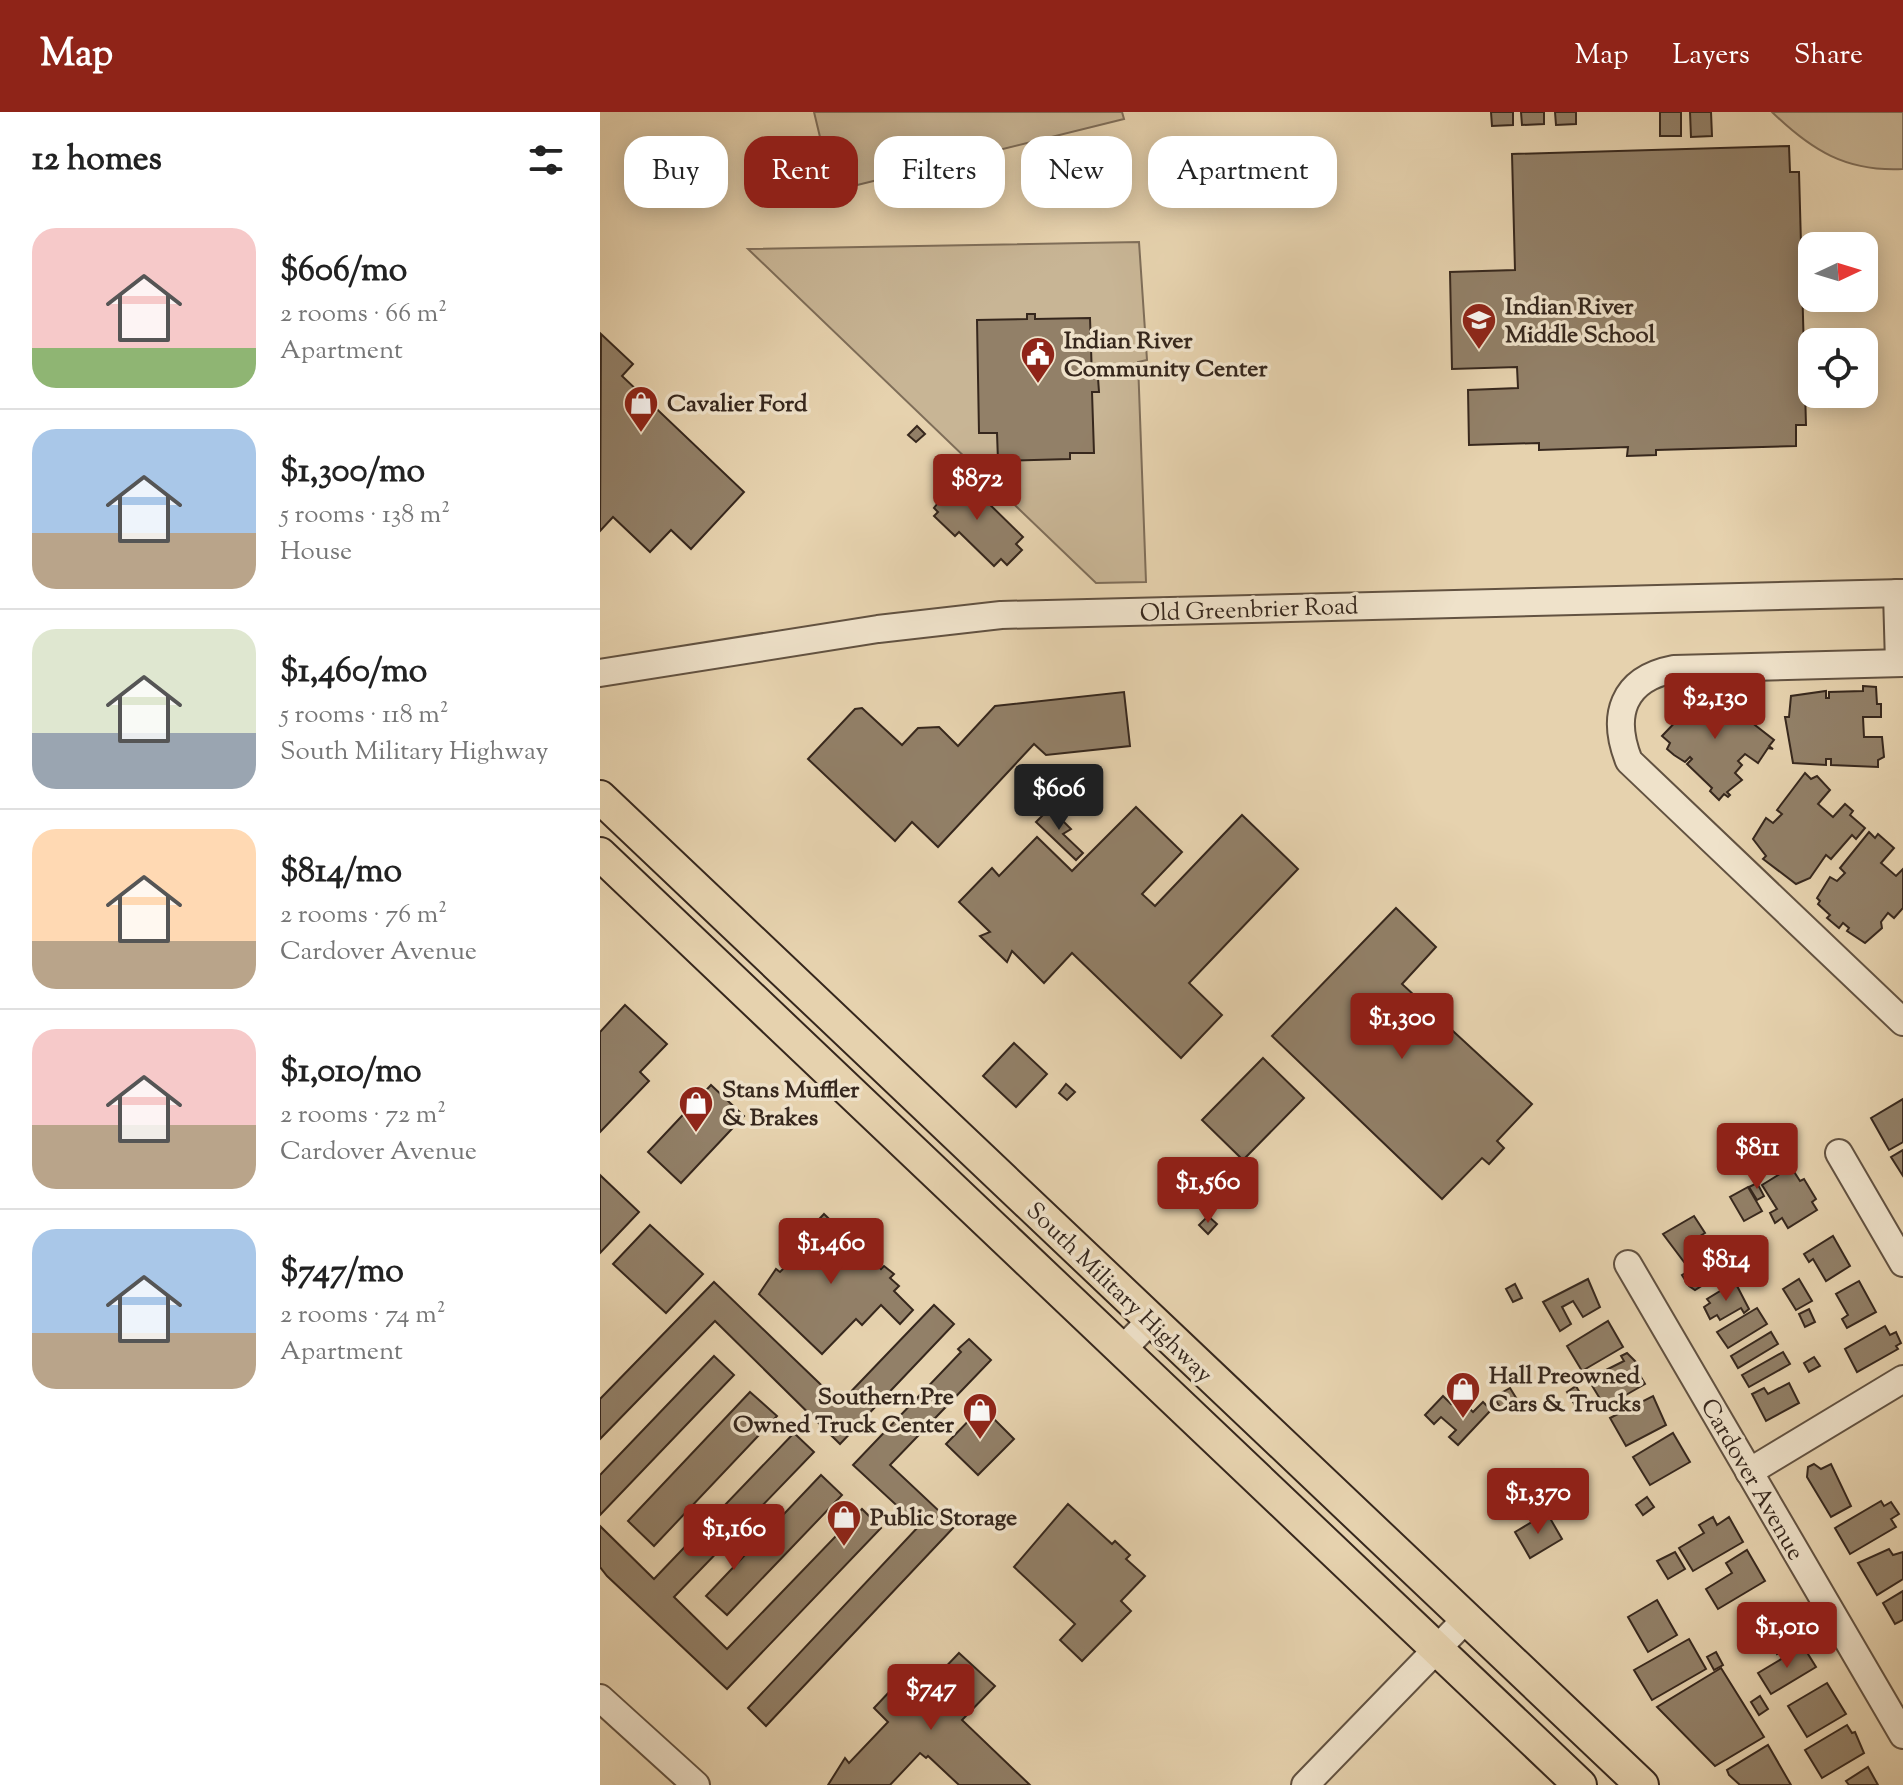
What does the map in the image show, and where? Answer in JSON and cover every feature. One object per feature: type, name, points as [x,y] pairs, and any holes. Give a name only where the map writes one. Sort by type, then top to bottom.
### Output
[{"type":"main road","name":"South Military Highway","points":[[600,797],[1642,1785]]},
{"type":"main road","name":"South Military Highway","points":[[600,854],[1580,1785]]},
{"type":"street","points":[[1900,593],[1901,663],[1674,669],[1655,673],[1633,688],[1621,713],[1619,736],[1629,761],[1903,1022]]},
{"type":"street","name":"Old Greenbrier Road","points":[[600,673],[878,629],[1001,615],[1900,593]]},
{"type":"street","points":[[1839,1153],[1903,1263]]},
{"type":"street","name":"Cardover Avenue","points":[[1628,1264],[1903,1735]]},
{"type":"street","points":[[1123,1349],[1150,1321]]},
{"type":"street","points":[[1749,1472],[1903,1379]]},
{"type":"street","points":[[1305,1785],[1465,1620]]},
{"type":"street","points":[[600,1698],[696,1785]]},
{"type":"shaded area","points":[[814,112],[1122,112],[1124,119],[1055,136],[1021,136],[1021,144],[1005,148],[1005,136],[874,136],[874,181],[858,185],[858,136],[820,136]]},
{"type":"shaded area","points":[[1772,112],[1903,112],[1903,169],[1864,167],[1831,156],[1801,137]]},
{"type":"shaded area","points":[[1139,242],[1147,360],[1138,362],[1146,582],[1096,583],[748,249]]},
{"type":"building","points":[[1491,112],[1513,112],[1513,125],[1492,126]]},
{"type":"building","points":[[1521,112],[1544,112],[1544,124],[1522,125]]},
{"type":"building","points":[[1555,112],[1576,112],[1576,124],[1556,125]]},
{"type":"building","points":[[1660,112],[1681,112],[1681,136],[1660,136]]},
{"type":"building","points":[[1690,112],[1711,112],[1712,136],[1691,137]]},
{"type":"building","name":"Indian River Middle School","points":[[1789,146],[1790,172],[1799,172],[1798,312],[1803,312],[1803,328],[1798,328],[1798,408],[1806,408],[1806,425],[1796,425],[1796,446],[1656,450],[1656,455],[1627,456],[1628,447],[1539,450],[1539,443],[1469,445],[1468,390],[1518,388],[1517,367],[1452,369],[1450,272],[1515,270],[1512,154]]},
{"type":"building","name":"Indian River Community Center","points":[[1027,314],[1035,314],[1035,319],[1090,318],[1092,378],[1098,378],[1099,392],[1092,392],[1094,453],[1070,453],[1070,459],[998,461],[997,433],[979,433],[977,320],[1027,319]]},
{"type":"building","name":"Cavalier Ford","points":[[601,334],[633,364],[622,376],[744,492],[691,549],[671,530],[650,552],[613,517],[600,531]]},
{"type":"building","points":[[917,426],[925,434],[916,442],[908,435]]},
{"type":"building","points":[[962,478],[980,491],[978,493],[1023,537],[1016,544],[1022,550],[1007,565],[1001,559],[994,566],[959,532],[955,536],[934,516],[938,512],[934,508],[941,499],[936,494],[948,481],[954,487]]},
{"type":"building","points":[[1863,686],[1876,687],[1877,704],[1881,704],[1881,717],[1863,717],[1864,737],[1882,737],[1884,757],[1878,760],[1878,767],[1831,765],[1831,759],[1826,759],[1826,765],[1793,763],[1785,717],[1789,717],[1791,696],[1826,691],[1826,698],[1829,698],[1829,692],[1863,691]]},
{"type":"building","points":[[1707,687],[1729,701],[1724,706],[1732,715],[1737,711],[1774,740],[1769,746],[1773,749],[1768,748],[1758,763],[1745,754],[1738,761],[1742,765],[1735,773],[1742,780],[1727,792],[1728,797],[1724,794],[1719,800],[1710,791],[1712,788],[1687,764],[1692,759],[1690,757],[1685,762],[1674,755],[1667,749],[1670,743],[1662,736],[1684,713],[1680,705],[1688,698],[1691,701]]},
{"type":"building","points":[[1124,692],[1130,746],[1046,755],[1034,744],[938,847],[912,822],[895,841],[808,759],[855,709],[862,708],[902,745],[918,728],[939,727],[958,746],[995,706]]},
{"type":"building","points":[[1805,773],[1811,779],[1817,776],[1830,790],[1818,804],[1833,817],[1845,804],[1853,811],[1850,815],[1865,828],[1856,839],[1852,835],[1831,859],[1826,855],[1810,878],[1796,884],[1763,859],[1766,856],[1753,839],[1766,818],[1773,823],[1782,814],[1777,810]]},
{"type":"building","points":[[1136,807],[1182,852],[1142,894],[1155,906],[1242,815],[1298,869],[1189,983],[1222,1015],[1181,1058],[1072,953],[1044,983],[1012,951],[1007,962],[980,936],[990,932],[959,902],[992,868],[999,876],[1037,837],[1072,871]]},
{"type":"building","points":[[1050,808],[1071,829],[1063,834],[1083,853],[1076,860],[1036,822]]},
{"type":"building","points":[[1869,832],[1875,838],[1878,834],[1894,848],[1881,863],[1896,876],[1903,869],[1903,908],[1894,918],[1888,913],[1881,922],[1882,928],[1865,943],[1847,931],[1849,928],[1843,923],[1839,928],[1827,918],[1830,915],[1818,904],[1820,901],[1817,898],[1830,877],[1837,881],[1845,873],[1840,868]]},
{"type":"building","points":[[1396,908],[1436,947],[1402,984],[1532,1104],[1497,1141],[1504,1148],[1489,1164],[1482,1158],[1442,1199],[1272,1036]]},
{"type":"building","points":[[625,1005],[667,1044],[640,1072],[649,1081],[600,1132],[600,1032]]},
{"type":"building","points":[[1014,1043],[1047,1074],[1016,1107],[983,1076]]},
{"type":"building","points":[[1263,1058],[1304,1098],[1243,1160],[1202,1120]]},
{"type":"building","points":[[1066,1084],[1075,1092],[1067,1100],[1059,1093]]},
{"type":"building","name":"Stans Muffler & Brakes","points":[[711,1085],[744,1116],[681,1183],[648,1152]]},
{"type":"building","points":[[1903,1099],[1903,1142],[1889,1150],[1871,1118]]},
{"type":"building","points":[[1903,1150],[1903,1176],[1891,1157]]},
{"type":"building","points":[[1791,1167],[1800,1181],[1804,1179],[1816,1199],[1812,1202],[1817,1210],[1788,1228],[1782,1218],[1775,1223],[1770,1213],[1777,1209],[1762,1185]]},
{"type":"building","points":[[600,1175],[639,1212],[600,1253]]},
{"type":"building","points":[[1757,1183],[1764,1196],[1757,1200],[1749,1187]]},
{"type":"building","points":[[1748,1187],[1762,1211],[1744,1221],[1730,1197]]},
{"type":"building","points":[[824,1214],[881,1269],[884,1266],[894,1274],[890,1278],[899,1286],[894,1291],[913,1310],[900,1324],[881,1305],[862,1325],[856,1319],[822,1354],[759,1294],[776,1269],[780,1272],[792,1260],[786,1254]]},
{"type":"building","points":[[1208,1216],[1217,1224],[1208,1234],[1199,1225]]},
{"type":"building","points":[[1694,1216],[1705,1233],[1700,1236],[1707,1249],[1684,1262],[1663,1234]]},
{"type":"building","points":[[650,1225],[703,1274],[666,1313],[613,1264]]},
{"type":"building","points":[[1833,1236],[1850,1266],[1826,1281],[1813,1259],[1809,1262],[1804,1254]]},
{"type":"building","points":[[1722,1251],[1732,1267],[1695,1290],[1689,1286],[1682,1275]]},
{"type":"building","points":[[1588,1279],[1600,1307],[1583,1317],[1573,1301],[1562,1307],[1571,1324],[1560,1331],[1543,1302]]},
{"type":"building","points":[[1799,1279],[1812,1301],[1796,1310],[1783,1289]]},
{"type":"building","points":[[1859,1281],[1876,1312],[1847,1328],[1842,1319],[1848,1315],[1836,1294]]},
{"type":"building","points":[[714,1282],[840,1403],[934,1305],[954,1324],[840,1444],[715,1321],[600,1439],[600,1399]]},
{"type":"building","points":[[1735,1282],[1749,1309],[1744,1313],[1741,1308],[1720,1320],[1717,1315],[1710,1319],[1704,1307],[1710,1303],[1707,1299]]},
{"type":"building","points":[[1515,1284],[1522,1298],[1513,1302],[1506,1289]]},
{"type":"building","points":[[1757,1308],[1767,1324],[1728,1348],[1717,1332]]},
{"type":"building","points":[[1809,1309],[1815,1322],[1805,1327],[1799,1314]]},
{"type":"building","points":[[1608,1321],[1623,1347],[1582,1371],[1567,1346]]},
{"type":"building","points":[[1885,1326],[1890,1335],[1896,1332],[1901,1343],[1896,1346],[1898,1349],[1857,1372],[1845,1349]]},
{"type":"building","points":[[1771,1332],[1778,1344],[1738,1368],[1731,1356]]},
{"type":"building","points":[[969,1339],[991,1360],[890,1465],[955,1526],[766,1726],[748,1708],[919,1526],[853,1465],[961,1352],[958,1349]]},
{"type":"building","points":[[1783,1352],[1790,1364],[1749,1387],[1742,1375]]},
{"type":"building","points":[[1627,1353],[1639,1365],[1635,1367],[1645,1384],[1605,1407],[1588,1379],[1624,1361],[1621,1356]]},
{"type":"building","points":[[714,1356],[734,1375],[600,1515],[600,1475]]},
{"type":"building","points":[[1814,1357],[1820,1366],[1809,1372],[1804,1363]]},
{"type":"building","points":[[1789,1383],[1799,1403],[1766,1421],[1752,1394],[1764,1388],[1768,1394]]},
{"type":"building","points":[[1576,1386],[1585,1402],[1576,1407],[1567,1392]]},
{"type":"building","points":[[1510,1388],[1518,1401],[1502,1411],[1494,1397]]},
{"type":"building","points":[[750,1392],[777,1416],[654,1546],[628,1521]]},
{"type":"building","name":"Hall Preowned Cars & Trucks","points":[[1443,1396],[1451,1404],[1457,1397],[1473,1412],[1483,1402],[1491,1410],[1458,1445],[1449,1437],[1456,1430],[1441,1417],[1434,1424],[1425,1415]]},
{"type":"building","points":[[1653,1396],[1666,1425],[1626,1446],[1610,1418]]},
{"type":"building","name":"Southern Pre Owned Truck Center","points":[[982,1407],[1014,1439],[978,1475],[946,1444]]},
{"type":"building","name":"Public Storage","points":[[794,1433],[814,1452],[674,1597],[727,1649],[862,1509],[881,1528],[727,1689],[607,1576],[600,1567],[600,1526],[654,1579]]},
{"type":"building","points":[[1673,1433],[1690,1462],[1650,1485],[1633,1457]]},
{"type":"building","points":[[1814,1464],[1821,1469],[1831,1464],[1851,1506],[1831,1517],[1807,1477],[1808,1467]]},
{"type":"building","points":[[821,1475],[842,1495],[727,1615],[706,1596]]},
{"type":"building","points":[[1647,1497],[1654,1507],[1643,1515],[1636,1505]]},
{"type":"building","points":[[1881,1501],[1884,1506],[1891,1502],[1899,1514],[1891,1519],[1896,1527],[1850,1554],[1835,1528]]},
{"type":"building","points":[[1068,1504],[1112,1544],[1115,1541],[1130,1555],[1126,1559],[1145,1576],[1121,1601],[1131,1611],[1082,1661],[1060,1640],[1075,1624],[1014,1567]]},
{"type":"building","points":[[1547,1513],[1562,1539],[1530,1558],[1515,1532]]},
{"type":"building","points":[[1713,1517],[1717,1525],[1729,1517],[1743,1542],[1693,1571],[1679,1548],[1704,1533],[1699,1525]]},
{"type":"building","points":[[1889,1549],[1893,1555],[1903,1552],[1903,1579],[1877,1595],[1858,1563]]},
{"type":"building","points":[[1747,1550],[1765,1581],[1718,1609],[1706,1589],[1732,1573],[1726,1563]]},
{"type":"building","points":[[1675,1552],[1685,1569],[1668,1579],[1657,1561]]},
{"type":"building","points":[[1903,1591],[1903,1620],[1895,1624],[1883,1603]]},
{"type":"building","points":[[1657,1600],[1677,1635],[1648,1652],[1628,1617]]},
{"type":"building","points":[[1778,1607],[1794,1626],[1798,1640],[1777,1654],[1772,1644],[1767,1647],[1752,1624]]},
{"type":"building","points":[[1689,1639],[1706,1669],[1652,1700],[1634,1670]]},
{"type":"building","points":[[1803,1646],[1816,1667],[1771,1694],[1758,1673]]},
{"type":"building","points":[[1716,1652],[1723,1665],[1714,1670],[1707,1657]]},
{"type":"building","points":[[959,1653],[995,1686],[962,1720],[1030,1785],[959,1785],[928,1756],[926,1758],[920,1753],[890,1785],[828,1785],[845,1758],[849,1763],[888,1722],[874,1708],[911,1669],[917,1675],[925,1666],[937,1676]]},
{"type":"building","points":[[1721,1668],[1764,1737],[1715,1766],[1657,1707]]},
{"type":"building","points":[[1827,1683],[1846,1714],[1807,1737],[1788,1706]]},
{"type":"building","points":[[1760,1696],[1768,1709],[1759,1715],[1751,1702]]},
{"type":"building","points":[[1847,1725],[1852,1733],[1855,1732],[1864,1753],[1822,1778],[1805,1750]]},
{"type":"building","points":[[1768,1745],[1791,1785],[1740,1785],[1729,1775],[1727,1770]]},
{"type":"building","points":[[1868,1767],[1878,1785],[1849,1785],[1846,1781]]},
{"type":"place","name":"Indian River Middle School","points":[[1479,351]]},
{"type":"place","name":"Indian River Community Center","points":[[1038,385]]},
{"type":"place","name":"Cavalier Ford","points":[[641,434]]},
{"type":"place","name":"Stans Muffler & Brakes","points":[[696,1134]]},
{"type":"place","name":"Hall Preowned Cars & Trucks","points":[[1463,1420]]},
{"type":"place","name":"Southern Pre Owned Truck Center","points":[[980,1441]]},
{"type":"place","name":"Public Storage","points":[[844,1548]]}]
